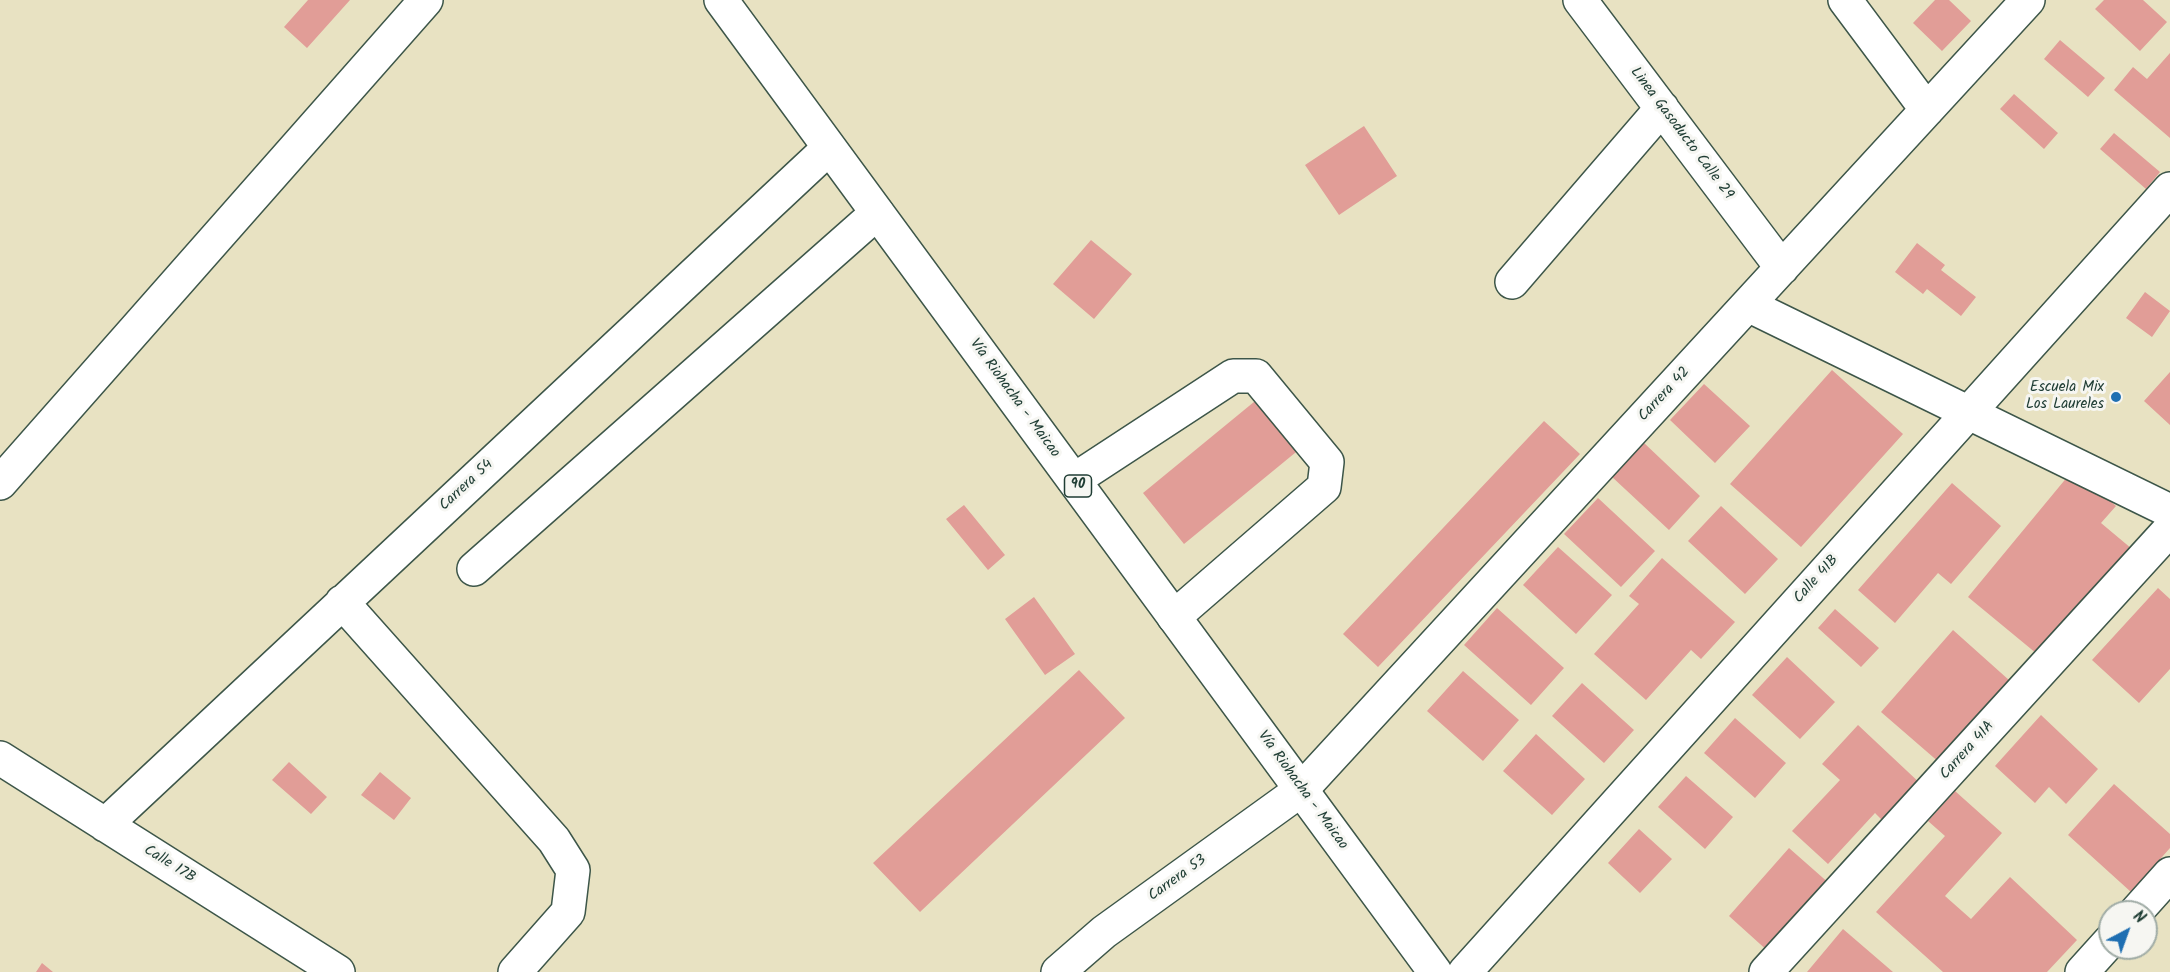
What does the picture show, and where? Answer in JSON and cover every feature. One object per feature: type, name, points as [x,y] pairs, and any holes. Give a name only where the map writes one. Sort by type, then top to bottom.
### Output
[{"type":"main road","points":[[0,483],[426,0]]},
{"type":"main road","name":"Vía Riohacha - Maicao","points":[[721,0],[1435,972]]},
{"type":"main road","name":"Linea Gasoducto Calle 29","points":[[1580,0],[1782,268]]},
{"type":"main road","points":[[1845,0],[1927,110]]},
{"type":"main road","name":"Carrera 42","points":[[1301,790],[2028,0]]},
{"type":"main road","points":[[1512,282],[1662,108]]},
{"type":"main road","name":"Carrera 54","points":[[105,825],[830,148]]},
{"type":"main road","name":"Calle 41B","points":[[1465,972],[2170,189]]},
{"type":"main road","points":[[474,569],[877,213]]},
{"type":"main road","points":[[1748,305],[2170,511]]},
{"type":"main road","points":[[1074,480],[1233,376],[1256,376],[1327,462],[1324,487],[1174,617]]},
{"type":"main road","name":"Carrera 41A","points":[[1766,972],[2170,529]]},
{"type":"main road","points":[[342,602],[554,840],[573,870],[568,912],[515,972]]},
{"type":"main road","name":"Calle 17B","points":[[0,758],[338,972]]},
{"type":"main road","name":"Carrera 53","points":[[1058,972],[1104,932],[1301,790]]},
{"type":"main road","points":[[2147,900],[2170,874]]},
{"type":"main road","points":[[2082,972],[2098,954]]},
{"type":"building","points":[[308,0],[350,0],[307,48],[284,27]]},
{"type":"building","points":[[1935,0],[1949,0],[1971,21],[1942,51],[1913,23]]},
{"type":"building","points":[[2104,0],[2143,0],[2167,22],[2140,51],[2095,9]]},
{"type":"building","points":[[2060,40],[2105,78],[2088,97],[2044,59]]},
{"type":"building","points":[[2170,53],[2170,138],[2114,90],[2133,67],[2147,79]]},
{"type":"building","points":[[2014,94],[2058,133],[2044,149],[2000,109]]},
{"type":"building","points":[[1364,126],[1397,176],[1339,215],[1305,165]]},
{"type":"building","points":[[2114,133],[2160,172],[2146,189],[2100,149]]},
{"type":"building","points":[[1091,240],[1132,274],[1094,319],[1053,284]]},
{"type":"building","points":[[1917,243],[1945,265],[1941,270],[1976,297],[1961,316],[1927,289],[1923,294],[1895,272]]},
{"type":"building","points":[[2145,292],[2170,311],[2152,337],[2126,318]]},
{"type":"building","points":[[1832,370],[1903,434],[1801,547],[1730,484]]},
{"type":"building","points":[[2170,372],[2170,425],[2144,401]]},
{"type":"building","points":[[1704,384],[1750,426],[1715,463],[1670,420]]},
{"type":"building","points":[[1260,397],[1301,448],[1184,544],[1143,493]]},
{"type":"building","points":[[1544,421],[1580,454],[1378,667],[1343,634]]},
{"type":"building","points":[[1643,442],[1700,496],[1669,530],[1611,476]]},
{"type":"building","points":[[2073,470],[2116,506],[2101,523],[2138,554],[2048,663],[1968,597]]},
{"type":"building","points":[[1952,483],[2001,526],[1951,584],[1938,573],[1895,623],[1858,590]]},
{"type":"building","points":[[1598,498],[1655,551],[1621,587],[1564,534]]},
{"type":"building","points":[[964,505],[1005,555],[988,570],[946,519]]},
{"type":"building","points":[[1721,506],[1778,559],[1745,594],[1688,541]]},
{"type":"building","points":[[1558,547],[1612,595],[1576,634],[1523,585]]},
{"type":"building","points":[[1662,558],[1735,622],[1701,659],[1691,650],[1646,700],[1594,654],[1639,604],[1629,596]]},
{"type":"building","points":[[2158,588],[2170,599],[2170,669],[2139,703],[2092,660]]},
{"type":"building","points":[[1034,597],[1075,654],[1045,675],[1005,619]]},
{"type":"building","points":[[1497,608],[1564,668],[1531,705],[1464,645]]},
{"type":"building","points":[[1835,609],[1879,648],[1861,667],[1818,628]]},
{"type":"building","points":[[1953,630],[2019,689],[1948,770],[1881,712]]},
{"type":"building","points":[[1787,657],[1835,702],[1800,739],[1752,695]]},
{"type":"building","points":[[1079,670],[1125,718],[920,912],[873,863]]},
{"type":"building","points":[[1463,671],[1519,720],[1483,761],[1427,711]]},
{"type":"building","points":[[1582,683],[1634,730],[1604,763],[1552,716]]},
{"type":"building","points":[[2041,715],[2098,769],[2066,804],[2049,787],[2035,803],[1995,766]]},
{"type":"building","points":[[1735,718],[1786,763],[1755,798],[1704,753]]},
{"type":"building","points":[[1858,725],[1923,786],[1887,825],[1875,813],[1828,864],[1792,831],[1840,780],[1822,764]]},
{"type":"building","points":[[1536,734],[1585,779],[1552,815],[1503,771]]},
{"type":"building","points":[[289,762],[327,797],[311,814],[272,780]]},
{"type":"building","points":[[380,772],[411,798],[394,820],[361,795]]},
{"type":"building","points":[[1686,776],[1733,817],[1705,849],[1658,807]]},
{"type":"building","points":[[2114,784],[2170,834],[2170,848],[2131,892],[2068,835]]},
{"type":"building","points":[[1955,791],[2002,833],[1945,896],[1971,919],[2010,877],[2077,940],[2047,972],[1943,972],[1876,912],[1945,836],[1928,821]]},
{"type":"building","points":[[1639,829],[1672,859],[1640,893],[1608,863]]},
{"type":"building","points":[[1789,848],[1831,885],[1770,953],[1729,916]]},
{"type":"building","points":[[1843,929],[1893,972],[1807,972]]},
{"type":"building","points":[[42,963],[53,972],[36,972]]},
{"type":"place","name":"Escuela Mix Los Laureles","points":[[2116,397]]}]
